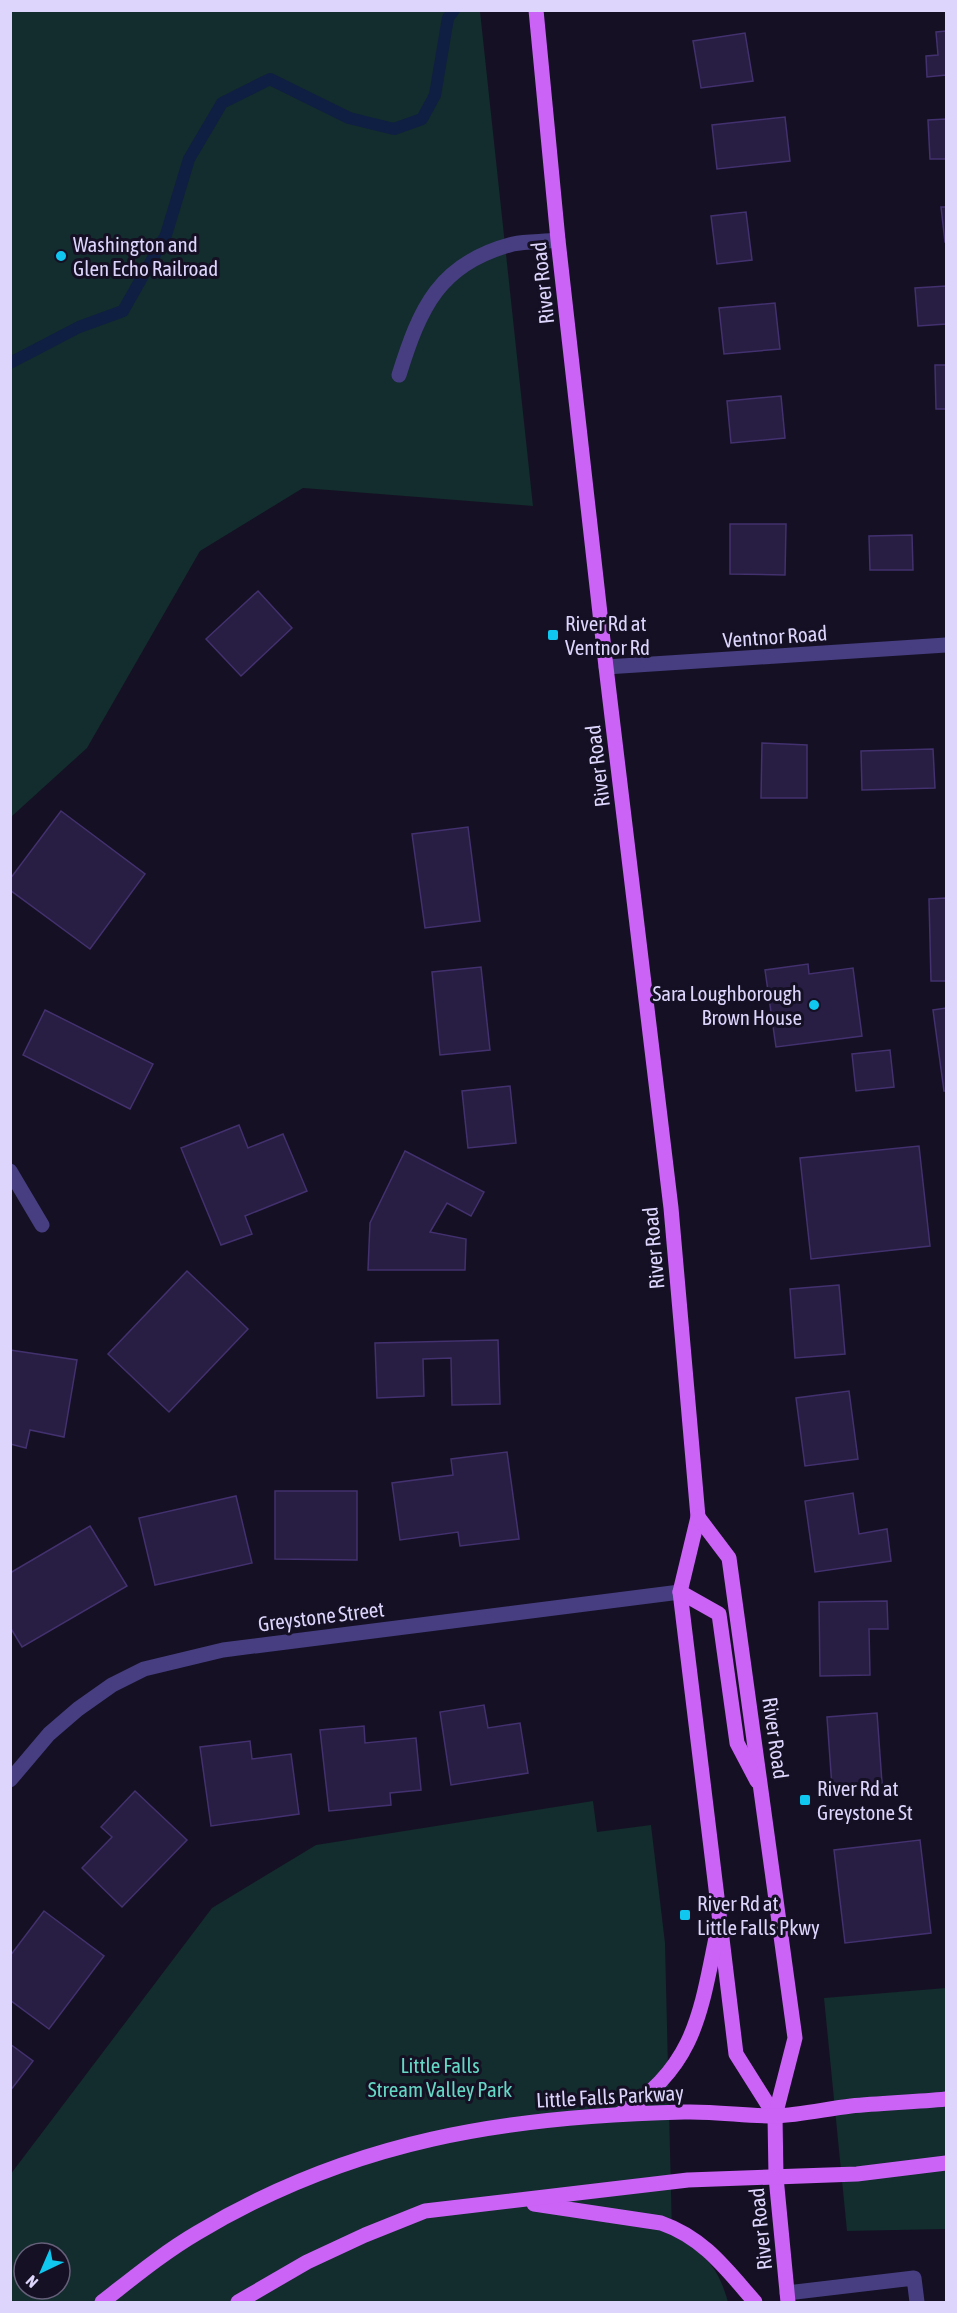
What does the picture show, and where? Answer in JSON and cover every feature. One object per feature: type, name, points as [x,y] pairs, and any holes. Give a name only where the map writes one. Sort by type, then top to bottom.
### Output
[{"type":"main road","name":"River Road","points":[[536,10],[558,240],[606,667],[670,1196],[698,1517],[680,1592],[736,2054],[775,2116]]},
{"type":"main road","name":"River Road","points":[[698,1517],[729,1558],[763,1792],[795,2038],[775,2116],[776,2177],[788,2298]]},
{"type":"main road","points":[[680,1592],[719,1614],[737,1743],[763,1792]]},
{"type":"main road","points":[[617,2115],[637,2104],[654,2089],[670,2073],[684,2052],[703,2004],[720,1916]]},
{"type":"main road","name":"Little Falls Parkway","points":[[102,2302],[142,2270],[196,2234],[246,2205],[351,2160],[405,2144],[462,2131],[518,2123],[685,2112],[775,2116],[851,2106],[946,2099]]},
{"type":"main road","points":[[238,2302],[307,2262],[425,2211],[688,2180],[858,2174],[946,2163]]},
{"type":"main road","points":[[513,2200],[661,2223],[678,2229],[705,2247],[755,2302]]},
{"type":"street","points":[[399,375],[424,308],[443,282],[472,258],[514,244],[558,240]]},
{"type":"street","name":"Ventnor Road","points":[[606,667],[946,645]]},
{"type":"street","points":[[10,1171],[42,1225]]},
{"type":"street","name":"Greystone Street","points":[[10,1780],[49,1734],[78,1709],[112,1685],[144,1669],[223,1650],[680,1592]]},
{"type":"street","points":[[788,2298],[914,2278],[917,2302]]},
{"type":"green space","points":[[11,11],[480,11],[533,506],[303,488],[200,551],[87,748],[11,817]]},
{"type":"green space","name":"Little Falls Stream Valley Park","points":[[593,1801],[597,1832],[651,1825],[665,1943],[672,2232],[708,2261],[719,2278],[728,2302],[11,2302],[10,2175],[212,1908],[316,1845]]},
{"type":"green space","points":[[946,1988],[946,2229],[847,2231],[824,1998]]},
{"type":"building","points":[[946,31],[946,75],[927,77],[926,56],[938,55],[936,32]]},
{"type":"building","points":[[745,33],[753,81],[701,88],[693,41]]},
{"type":"building","points":[[785,117],[790,161],[717,169],[712,125]]},
{"type":"building","points":[[946,119],[946,159],[930,159],[928,120]]},
{"type":"building","points":[[941,207],[946,207],[946,242],[945,242]]},
{"type":"building","points":[[746,212],[752,260],[717,264],[711,216]]},
{"type":"building","points":[[946,286],[946,324],[918,326],[915,288]]},
{"type":"building","points":[[775,303],[780,349],[724,354],[719,308]]},
{"type":"building","points":[[935,365],[946,365],[946,409],[936,409]]},
{"type":"building","points":[[781,396],[785,438],[731,443],[727,401]]},
{"type":"building","points":[[730,524],[786,524],[785,575],[730,574]]},
{"type":"building","points":[[912,535],[913,570],[870,570],[869,536]]},
{"type":"building","points":[[258,591],[292,628],[241,676],[206,639]]},
{"type":"building","points":[[762,743],[807,745],[807,798],[761,798]]},
{"type":"building","points":[[933,749],[935,788],[862,790],[861,751]]},
{"type":"building","points":[[61,811],[145,874],[90,949],[10,890],[10,879]]},
{"type":"building","points":[[468,827],[480,921],[425,928],[412,834]]},
{"type":"building","points":[[946,898],[946,981],[931,981],[929,899]]},
{"type":"building","name":"Sara Loughborough Brown House","points":[[808,964],[809,974],[853,968],[862,1036],[776,1047],[765,970]]},
{"type":"building","points":[[481,967],[490,1050],[440,1055],[432,972]]},
{"type":"building","points":[[946,1008],[946,1091],[944,1091],[933,1010]]},
{"type":"building","points":[[45,1010],[153,1064],[130,1109],[23,1055]]},
{"type":"building","points":[[890,1050],[894,1087],[856,1091],[852,1054]]},
{"type":"building","points":[[510,1086],[516,1143],[468,1148],[462,1091]]},
{"type":"building","points":[[239,1125],[248,1148],[283,1134],[307,1191],[245,1216],[252,1234],[221,1245],[181,1148]]},
{"type":"building","points":[[919,1146],[930,1246],[811,1259],[800,1158]]},
{"type":"building","points":[[405,1151],[484,1192],[471,1216],[447,1203],[430,1232],[466,1239],[465,1270],[368,1270],[370,1223]]},
{"type":"building","points":[[187,1271],[248,1329],[169,1412],[108,1354]]},
{"type":"building","points":[[839,1285],[845,1354],[795,1358],[790,1289]]},
{"type":"building","points":[[498,1340],[500,1404],[452,1405],[451,1358],[423,1359],[424,1396],[377,1398],[375,1343]]},
{"type":"building","points":[[10,1350],[77,1360],[64,1437],[30,1430],[26,1448],[10,1444]]},
{"type":"building","points":[[849,1391],[858,1459],[805,1466],[796,1398]]},
{"type":"building","points":[[507,1452],[519,1539],[460,1546],[458,1532],[400,1540],[392,1483],[453,1475],[451,1459]]},
{"type":"building","points":[[275,1491],[357,1491],[357,1560],[275,1559]]},
{"type":"building","points":[[853,1493],[859,1534],[887,1529],[891,1561],[815,1572],[805,1501]]},
{"type":"building","points":[[236,1496],[252,1563],[155,1585],[139,1518]]},
{"type":"building","points":[[90,1526],[127,1586],[22,1647],[10,1627],[10,1573]]},
{"type":"building","points":[[887,1601],[888,1629],[869,1629],[870,1675],[820,1676],[819,1602]]},
{"type":"building","points":[[484,1705],[488,1728],[520,1723],[528,1773],[451,1785],[440,1712]]},
{"type":"building","points":[[877,1713],[882,1783],[832,1787],[827,1717]]},
{"type":"building","points":[[364,1726],[365,1743],[416,1738],[421,1790],[390,1793],[391,1805],[329,1811],[320,1730]]},
{"type":"building","points":[[250,1741],[252,1759],[291,1754],[299,1814],[211,1826],[200,1747]]},
{"type":"building","points":[[135,1791],[187,1840],[122,1907],[82,1868],[112,1837],[101,1827]]},
{"type":"building","points":[[920,1840],[931,1933],[845,1943],[834,1850]]},
{"type":"building","points":[[44,1911],[104,1956],[49,2029],[10,2000],[10,1956]]},
{"type":"building","points":[[10,2044],[33,2061],[10,2091]]},
{"type":"waterway","points":[[10,363],[79,327],[123,311],[166,235],[189,159],[222,103],[270,79],[349,118],[394,129],[422,119],[435,95],[448,18],[454,10]]},
{"type":"place","name":"Washington and Glen Echo Railroad","points":[[61,256]]},
{"type":"place","name":"River Rd at Ventnor Rd","points":[[553,635]]},
{"type":"place","name":"Sara Loughborough Brown House","points":[[814,1005]]},
{"type":"place","name":"River Rd at Greystone St","points":[[805,1800]]},
{"type":"place","name":"River Rd at Little Falls Pkwy","points":[[685,1915]]}]
